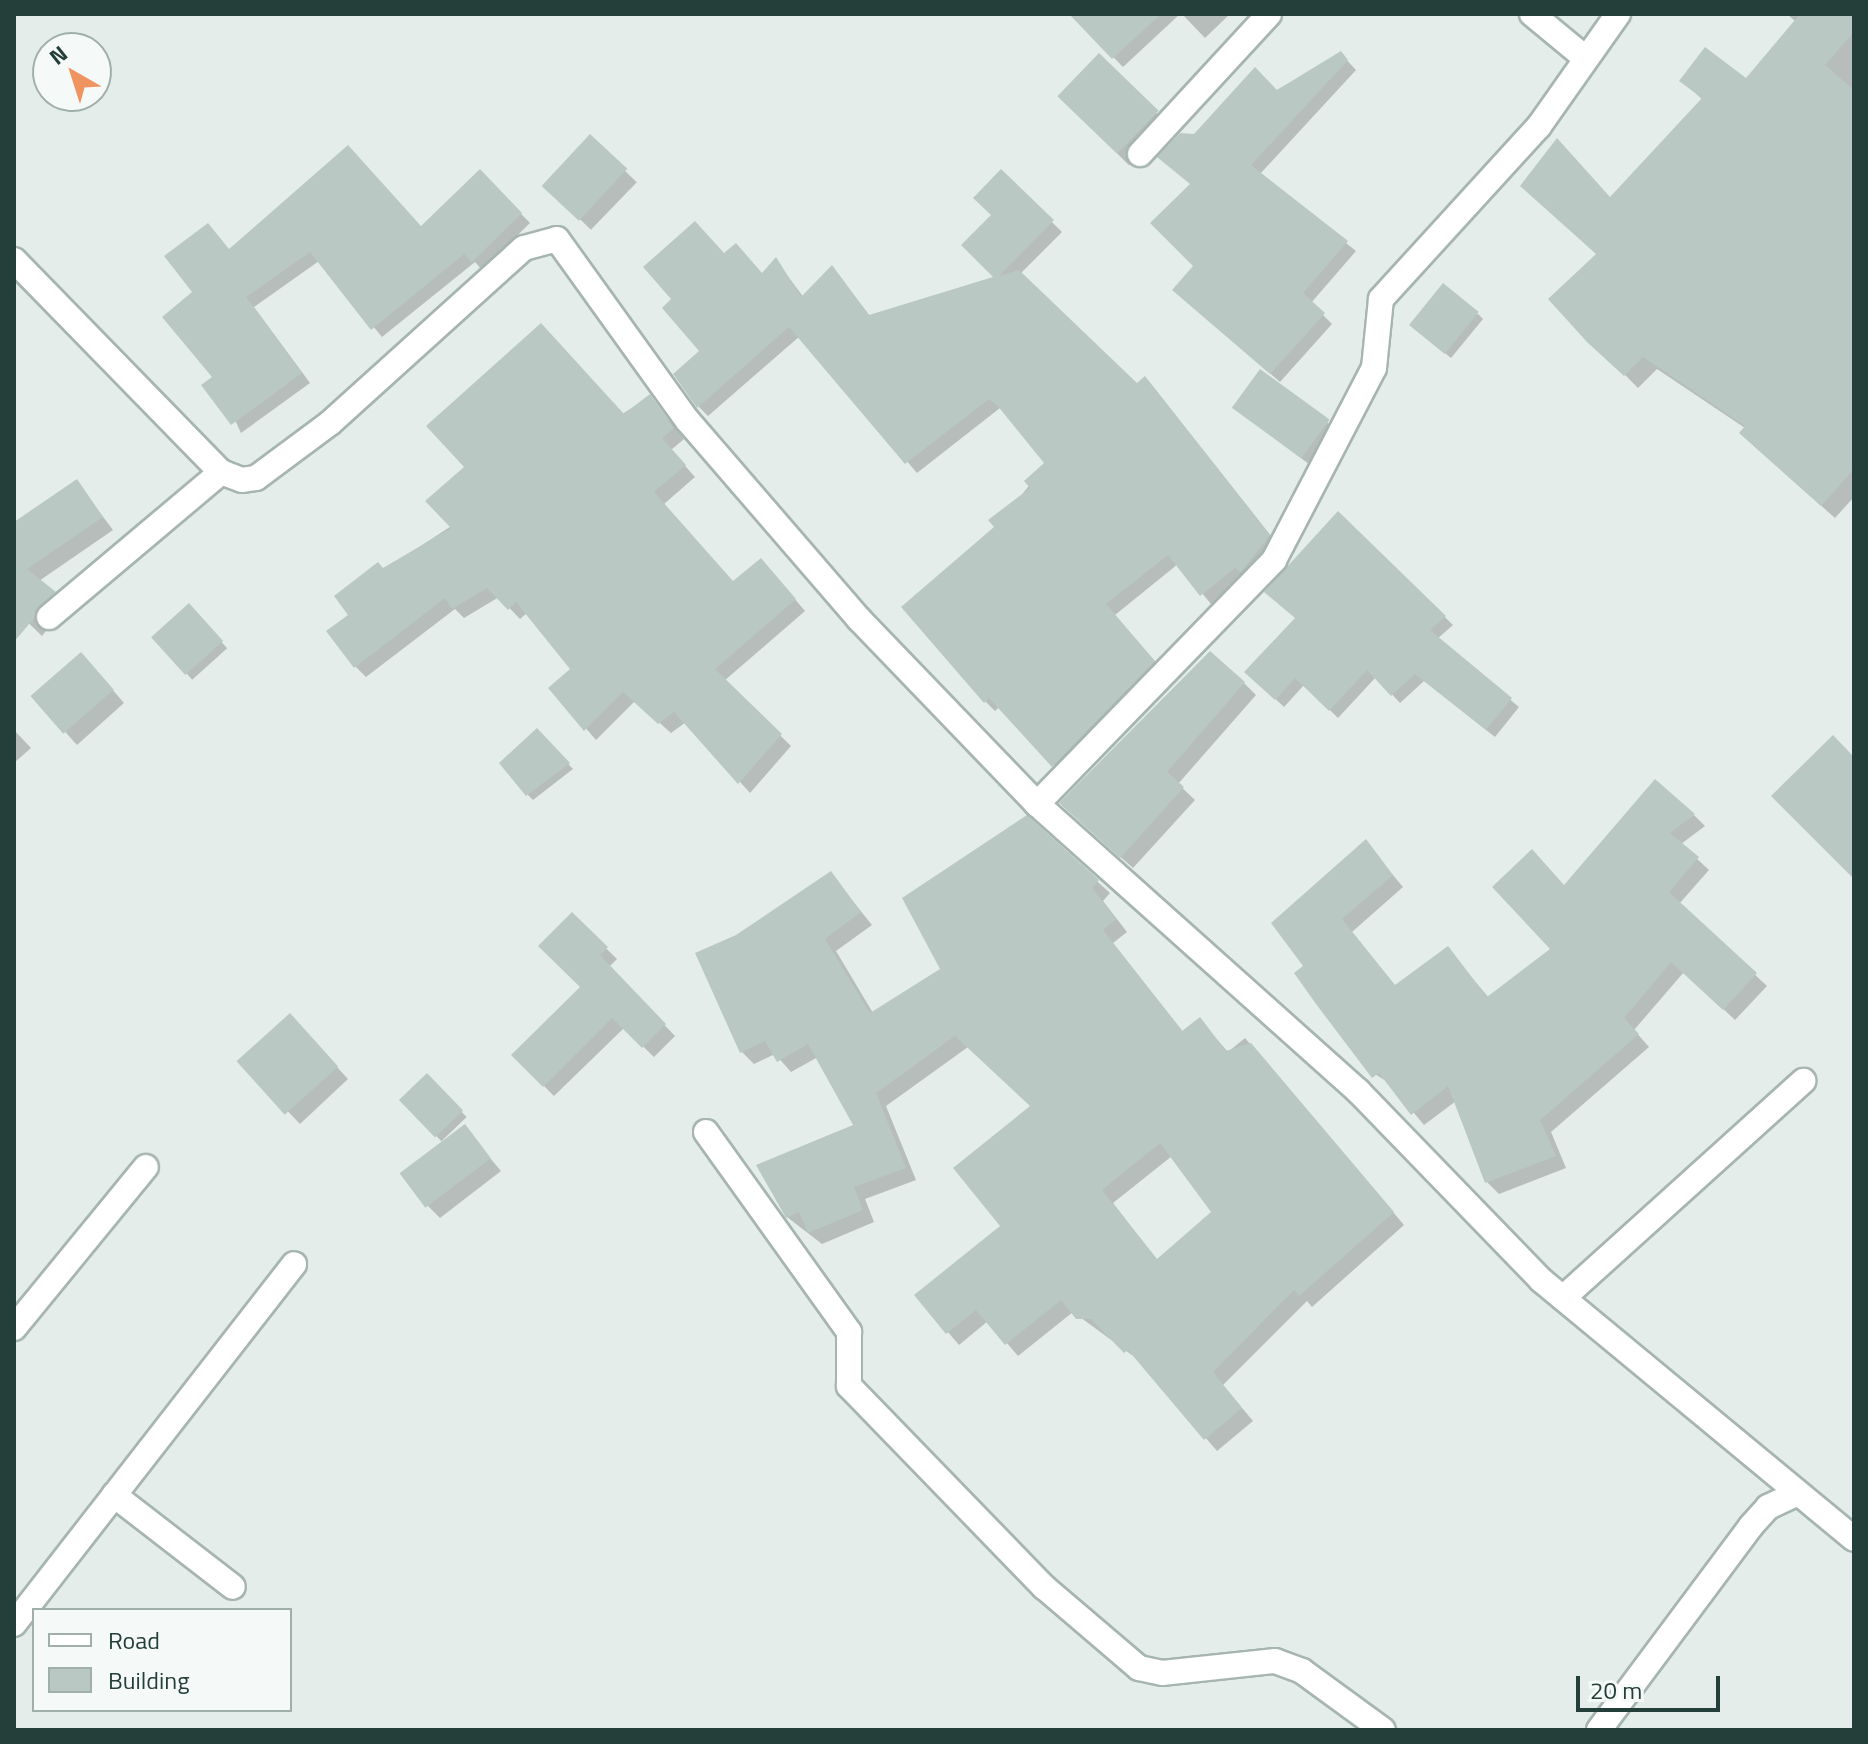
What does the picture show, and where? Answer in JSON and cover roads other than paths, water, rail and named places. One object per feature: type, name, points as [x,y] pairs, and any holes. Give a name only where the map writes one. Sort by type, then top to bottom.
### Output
[{"type":"street","points":[[1140,154],[1269,14]]},
{"type":"street","points":[[1532,14],[1584,57]]},
{"type":"street","points":[[1037,804],[1274,560],[1374,368],[1381,299],[1539,126],[1584,57],[1618,14]]},
{"type":"street","points":[[14,260],[221,472],[256,478],[330,423],[524,248],[557,239],[688,421],[859,619],[1037,804],[1347,1080],[1563,1298],[1854,1539]]},
{"type":"street","points":[[49,617],[221,472]]},
{"type":"street","points":[[1563,1298],[1803,1081]]},
{"type":"street","points":[[706,1132],[849,1332],[849,1386],[1044,1587],[1139,1668],[1162,1673],[1275,1661],[1302,1671],[1383,1730]]},
{"type":"street","points":[[14,1328],[146,1167]]},
{"type":"street","points":[[14,1624],[294,1264]]},
{"type":"street","points":[[1599,1730],[1751,1526],[1768,1507],[1798,1493]]},
{"type":"street","points":[[114,1495],[233,1587]]}]
